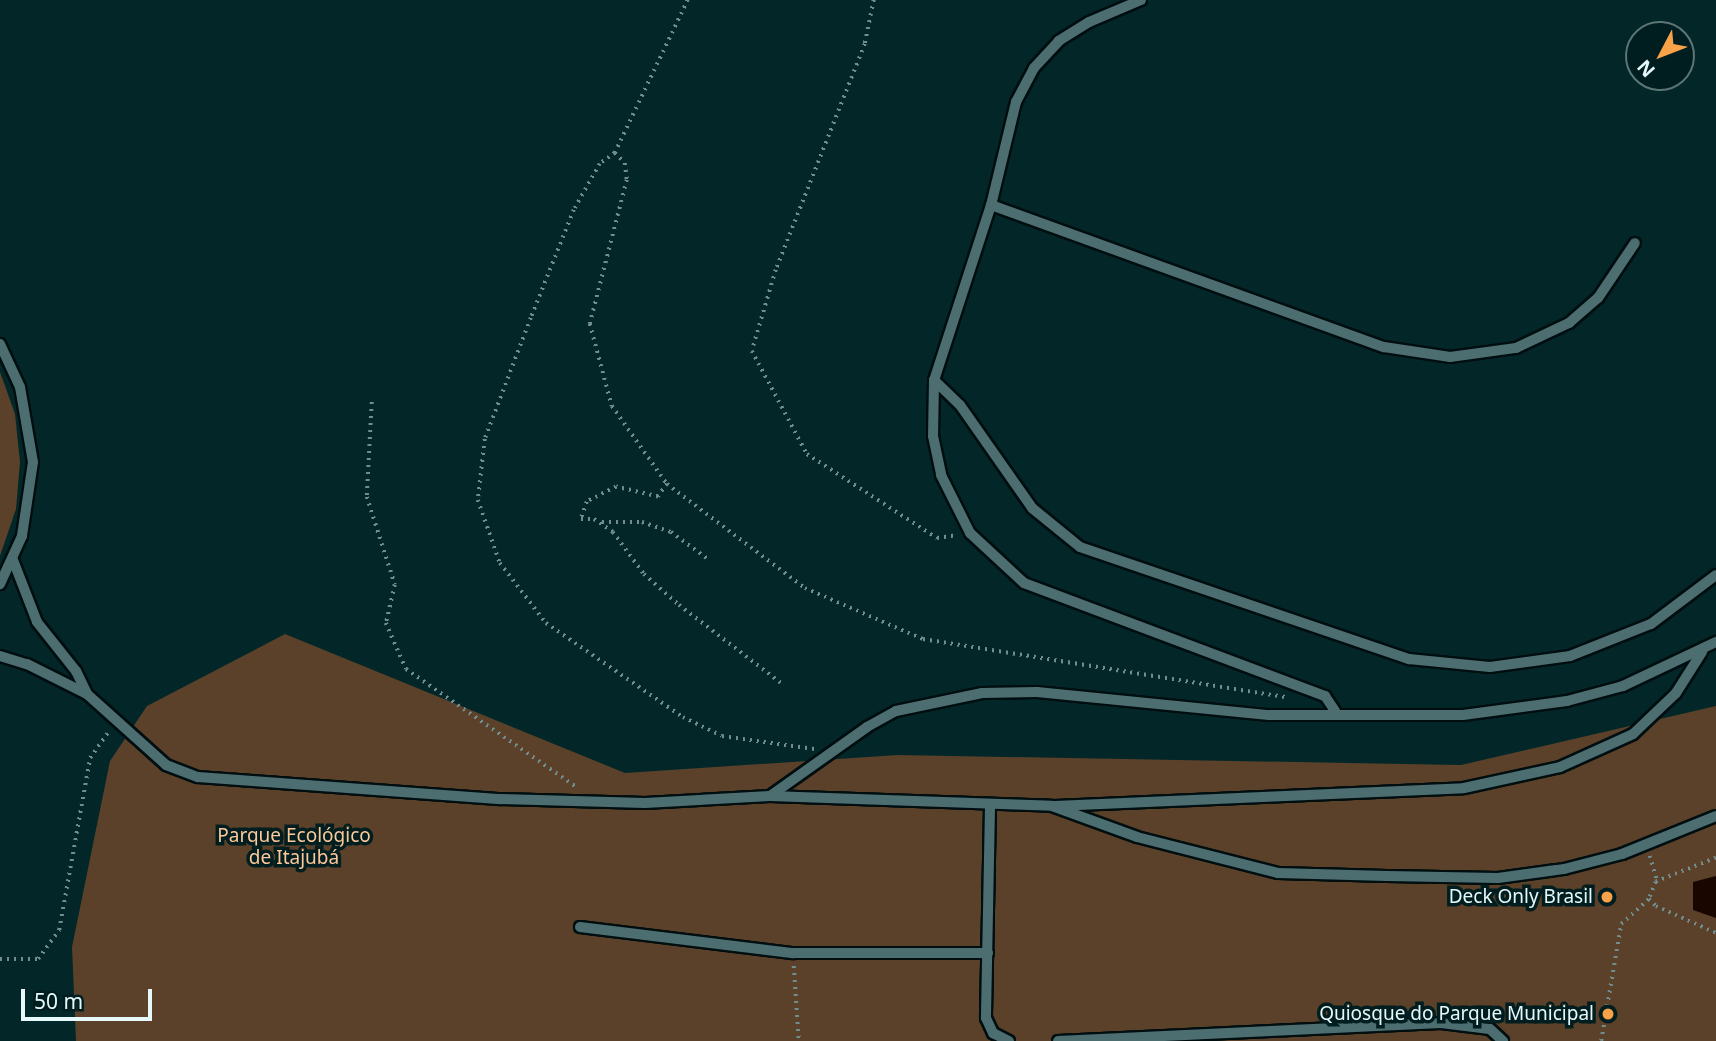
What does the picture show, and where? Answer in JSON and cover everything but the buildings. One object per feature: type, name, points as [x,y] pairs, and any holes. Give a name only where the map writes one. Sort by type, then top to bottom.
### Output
[{"type":"lane","points":[[1142,0],[1074,30],[1034,68],[1016,102],[990,205],[934,380],[935,454],[948,496],[970,533],[1024,583],[1325,696],[1335,712]]},
{"type":"lane","points":[[990,205],[1384,347],[1439,357],[1494,353],[1552,333],[1598,298],[1635,243]]},
{"type":"lane","points":[[0,344],[20,387],[32,436],[30,499],[13,560],[0,584]]},
{"type":"lane","points":[[934,380],[960,405],[1032,508],[1066,539],[1409,659],[1490,667],[1570,656],[1650,624],[1716,575]]},
{"type":"lane","points":[[13,560],[37,622],[76,671],[87,694]]},
{"type":"lane","points":[[770,796],[829,752],[896,711],[982,693],[1049,693],[1269,715],[1335,712],[1463,716],[1567,701],[1623,686],[1702,652],[1716,642]]},
{"type":"lane","points":[[0,656],[27,664],[87,694],[177,771],[224,783],[645,803],[770,796],[990,807],[1464,788],[1560,767],[1633,734],[1676,693],[1702,652]]},
{"type":"lane","points":[[1052,806],[1137,837],[1278,873],[1498,878],[1564,869],[1647,844],[1716,816]]},
{"type":"lane","points":[[990,807],[986,1018],[993,1033],[1009,1041]]},
{"type":"lane","points":[[580,927],[793,953],[988,953]]},
{"type":"lane","points":[[1058,1041],[1441,1023],[1490,1029],[1503,1041]]},
{"type":"path","points":[[688,0],[615,153],[600,164],[575,210],[485,439],[478,500],[500,563],[546,623],[683,717],[722,736],[829,752]]},
{"type":"path","points":[[874,0],[865,44],[776,270],[752,351],[807,454],[937,538],[970,533]]},
{"type":"path","points":[[615,153],[625,163],[627,180],[590,324],[612,406],[667,484],[805,588],[923,639],[1290,699]]},
{"type":"path","points":[[372,402],[366,497],[395,585],[386,623],[405,669],[580,789]]},
{"type":"path","points":[[667,484],[658,497],[616,487],[587,502],[581,519],[642,522],[671,532],[708,559]]},
{"type":"path","points":[[600,522],[678,605],[781,683]]},
{"type":"path","points":[[0,959],[38,959],[59,930],[90,758],[116,720]]},
{"type":"path","points":[[1601,1041],[1621,924],[1649,899],[1657,881],[1647,844]]},
{"type":"path","points":[[1657,881],[1716,858]]},
{"type":"path","points":[[1649,899],[1656,906],[1716,933]]},
{"type":"path","points":[[793,953],[799,1041]]},
{"type":"green space","points":[[0,372],[15,414],[20,462],[16,509],[0,556]]},
{"type":"green space","name":"Parque Ecológico de Itajubá","points":[[285,634],[625,773],[898,755],[1461,765],[1716,706],[1716,1041],[76,1041],[72,947],[110,761],[147,706]]},
{"type":"shaded area","points":[[1716,876],[1716,918],[1693,910],[1693,882]]},
{"type":"place","name":"Deck Only Brasil","points":[[1607,897]]},
{"type":"place","name":"Quiosque do Parque Municipal","points":[[1608,1014]]}]
